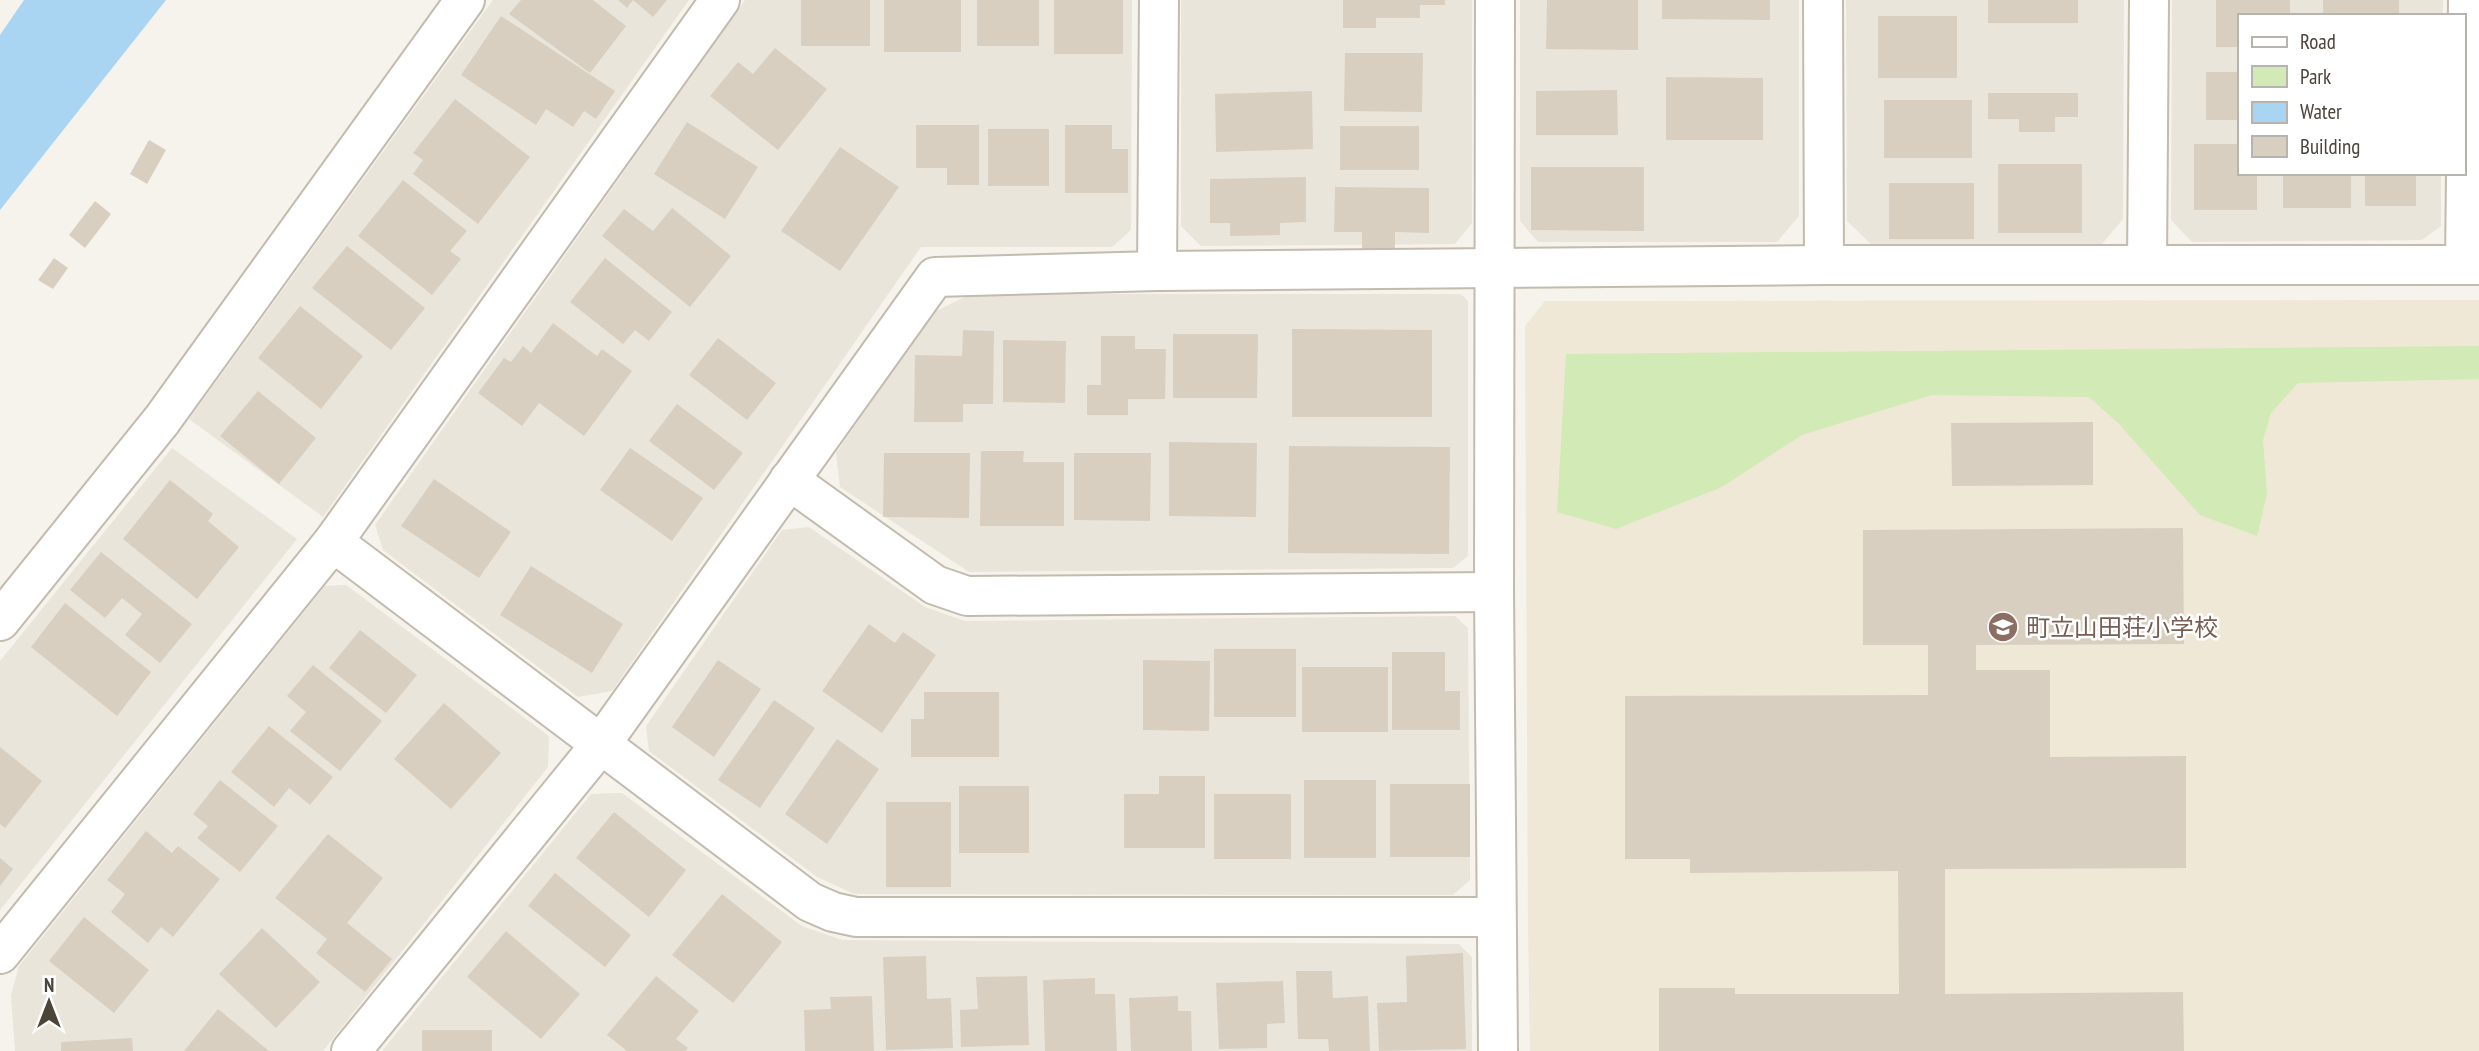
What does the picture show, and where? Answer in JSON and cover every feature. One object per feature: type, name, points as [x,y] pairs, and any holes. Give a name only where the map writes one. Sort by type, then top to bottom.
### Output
[{"type":"street","points":[[0,621],[162,420],[465,0]]},
{"type":"street","points":[[0,954],[333,542],[720,0]]},
{"type":"street","points":[[1157,271],[1158,0]]},
{"type":"street","points":[[1494,0],[1494,592],[1498,1051]]},
{"type":"street","points":[[1824,0],[1824,265]]},
{"type":"street","points":[[2147,265],[2149,0]]},
{"type":"street","points":[[351,1051],[601,744],[935,277],[1157,271],[1824,265],[2472,265],[2468,0]]},
{"type":"street","points":[[789,481],[935,584],[967,596],[1494,592]]},
{"type":"street","points":[[333,542],[810,902],[834,912],[856,917],[1496,917]]},
{"type":"shaded area","points":[[493,0],[689,0],[323,517],[189,419]]},
{"type":"shaded area","points":[[745,0],[1132,0],[1131,230],[1112,247],[921,247],[612,691],[578,697],[383,550],[375,525]]},
{"type":"shaded area","points":[[1181,0],[1472,0],[1472,223],[1455,244],[1201,246],[1181,226]]},
{"type":"shaded area","points":[[1520,0],[1799,0],[1799,216],[1777,242],[1538,242],[1520,221]]},
{"type":"shaded area","points":[[1846,0],[2124,0],[2123,219],[2102,244],[1872,245],[1847,221]]},
{"type":"shaded area","points":[[2172,0],[2443,0],[2443,14],[2238,14],[2238,175],[2441,175],[2441,226],[2422,240],[2192,242],[2171,220]]},
{"type":"shaded area","points":[[971,294],[1461,294],[1468,301],[1468,556],[1453,568],[969,572],[840,487],[836,453],[934,312]]},
{"type":"shaded area","name":"町立山田荘小学校","points":[[2479,300],[2479,1051],[1530,1051],[1525,326],[1545,301]]},
{"type":"shaded area","points":[[172,448],[297,539],[0,910],[0,661]]},
{"type":"shaded area","points":[[809,527],[925,607],[965,621],[1455,616],[1468,628],[1470,880],[1453,895],[854,894],[817,877],[649,751],[646,726],[782,530]]},
{"type":"shaded area","points":[[346,585],[549,736],[548,767],[323,1051],[15,1051],[11,995],[19,966],[325,586]]},
{"type":"shaded area","points":[[622,793],[802,926],[842,940],[1459,944],[1472,957],[1472,1051],[382,1051],[591,794]]},
{"type":"green space","points":[[2479,346],[2479,379],[2298,383],[2271,413],[2263,440],[2267,494],[2257,536],[2200,515],[2118,423],[2089,397],[1932,395],[1802,435],[1722,487],[1616,529],[1557,512],[1566,354]]},
{"type":"water","points":[[24,0],[166,0],[0,210],[0,35]]},
{"type":"building","points":[[521,0],[593,0],[626,26],[590,73],[509,14]]},
{"type":"building","points":[[618,0],[633,0],[627,8]]},
{"type":"building","points":[[633,0],[667,0],[653,17]]},
{"type":"building","points":[[801,0],[870,0],[870,46],[801,46]]},
{"type":"building","points":[[884,0],[961,0],[961,52],[884,52]]},
{"type":"building","points":[[977,0],[1039,0],[1039,46],[977,46]]},
{"type":"building","points":[[1054,0],[1123,0],[1123,54],[1054,54]]},
{"type":"building","points":[[1343,0],[1445,0],[1445,5],[1420,5],[1420,18],[1376,18],[1376,28],[1343,28]]},
{"type":"building","points":[[1547,0],[1638,0],[1638,50],[1546,49]]},
{"type":"building","points":[[1662,0],[1770,0],[1770,20],[1662,19]]},
{"type":"building","points":[[1988,0],[2078,0],[2078,23],[1988,23]]},
{"type":"building","points":[[2216,0],[2290,0],[2290,14],[2238,14],[2238,47],[2216,47]]},
{"type":"building","points":[[2323,0],[2399,0],[2399,14],[2323,14]]},
{"type":"building","points":[[501,16],[615,91],[596,119],[584,111],[573,127],[546,109],[536,125],[461,75]]},
{"type":"building","points":[[1878,16],[1957,16],[1957,78],[1878,78]]},
{"type":"building","points":[[775,48],[827,89],[778,150],[710,96],[738,62],[753,74]]},
{"type":"building","points":[[1345,53],[1423,53],[1422,112],[1344,111]]},
{"type":"building","points":[[2206,72],[2238,72],[2238,120],[2206,120]]},
{"type":"building","points":[[1666,77],[1763,78],[1763,140],[1666,140]]},
{"type":"building","points":[[1617,90],[1618,135],[1536,135],[1536,91]]},
{"type":"building","points":[[1312,91],[1313,149],[1216,152],[1215,94]]},
{"type":"building","points":[[1988,93],[2078,93],[2078,117],[2055,117],[2055,132],[2019,132],[2019,119],[1988,119]]},
{"type":"building","points":[[455,99],[530,157],[478,224],[413,174],[423,160],[413,153]]},
{"type":"building","points":[[1884,100],[1972,100],[1972,158],[1884,158]]},
{"type":"building","points":[[687,122],[758,167],[725,219],[654,174]]},
{"type":"building","points":[[916,125],[979,125],[979,185],[947,185],[947,168],[916,168]]},
{"type":"building","points":[[1065,125],[1112,125],[1112,149],[1128,149],[1128,193],[1065,193]]},
{"type":"building","points":[[1340,126],[1419,126],[1419,170],[1340,170]]},
{"type":"building","points":[[988,129],[1049,129],[1049,186],[988,186]]},
{"type":"building","points":[[149,140],[166,150],[147,184],[130,174]]},
{"type":"building","points":[[2194,144],[2238,144],[2238,175],[2257,175],[2257,210],[2194,210]]},
{"type":"building","points":[[840,147],[899,187],[840,271],[781,231]]},
{"type":"building","points":[[1998,164],[2082,164],[2082,233],[1998,233]]},
{"type":"building","points":[[1531,167],[1644,167],[1644,231],[1531,230]]},
{"type":"building","points":[[2283,175],[2351,175],[2351,208],[2283,208]]},
{"type":"building","points":[[2365,175],[2416,175],[2416,206],[2365,206]]},
{"type":"building","points":[[1306,177],[1306,222],[1280,223],[1280,235],[1230,236],[1230,223],[1210,223],[1210,179]]},
{"type":"building","points":[[403,180],[467,231],[450,251],[461,259],[432,295],[358,236]]},
{"type":"building","points":[[1889,183],[1974,183],[1974,239],[1889,239]]},
{"type":"building","points":[[1335,187],[1429,188],[1429,233],[1395,232],[1395,250],[1362,250],[1362,232],[1334,232]]},
{"type":"building","points":[[95,201],[111,214],[85,248],[69,235]]},
{"type":"building","points":[[672,208],[731,256],[690,307],[602,236],[624,209],[653,231]]},
{"type":"building","points":[[347,246],[425,308],[391,350],[312,288]]},
{"type":"building","points":[[54,258],[68,268],[53,289],[38,280]]},
{"type":"building","points":[[605,258],[672,312],[649,341],[635,330],[623,344],[570,302]]},
{"type":"building","points":[[300,306],[363,356],[321,409],[258,358]]},
{"type":"building","points":[[553,323],[597,356],[602,349],[632,371],[584,436],[539,403],[522,426],[478,393],[504,358],[511,362],[523,346],[531,353]]},
{"type":"building","points":[[1292,329],[1432,330],[1432,417],[1292,417]]},
{"type":"building","points":[[963,330],[994,331],[993,404],[963,404],[963,422],[914,422],[915,355],[962,356]]},
{"type":"building","points":[[1173,334],[1258,334],[1257,398],[1173,398]]},
{"type":"building","points":[[1101,336],[1135,336],[1135,349],[1166,349],[1165,399],[1128,399],[1128,415],[1087,415],[1087,385],[1101,385]]},
{"type":"building","points":[[718,338],[776,383],[747,420],[689,375]]},
{"type":"building","points":[[1003,340],[1066,341],[1065,403],[1003,402]]},
{"type":"building","points":[[258,391],[316,438],[279,484],[220,436]]},
{"type":"building","points":[[677,404],[743,453],[714,490],[649,441]]},
{"type":"building","points":[[2093,422],[2093,485],[1952,486],[1951,423]]},
{"type":"building","points":[[1169,442],[1257,443],[1256,517],[1169,516]]},
{"type":"building","points":[[1289,446],[1450,447],[1449,554],[1288,553]]},
{"type":"building","points":[[630,448],[703,498],[672,541],[600,490]]},
{"type":"building","points":[[981,451],[1024,451],[1023,462],[1064,462],[1064,526],[980,526]]},
{"type":"building","points":[[884,453],[970,453],[969,518],[883,517]]},
{"type":"building","points":[[1074,453],[1151,453],[1150,521],[1074,520]]},
{"type":"building","points":[[434,479],[511,532],[479,578],[401,526]]},
{"type":"building","points":[[170,480],[213,514],[208,521],[239,547],[197,599],[123,539]]},
{"type":"building","points":[[2183,528],[2184,644],[1976,645],[1976,670],[2050,670],[2050,757],[2186,756],[2186,868],[1945,869],[1945,994],[2183,992],[2184,1051],[1659,1051],[1659,988],[1735,988],[1735,994],[1899,994],[1898,871],[1690,873],[1690,859],[1625,859],[1625,696],[1928,695],[1928,645],[1863,645],[1863,530]]},
{"type":"building","points":[[101,552],[192,624],[160,663],[125,635],[142,614],[122,598],[105,618],[70,590]]},
{"type":"building","points":[[531,566],[623,624],[592,673],[500,615]]},
{"type":"building","points":[[65,603],[151,672],[117,716],[31,647]]},
{"type":"building","points":[[869,624],[895,643],[903,632],[936,655],[882,733],[822,691]]},
{"type":"building","points":[[360,630],[417,675],[386,713],[329,668]]},
{"type":"building","points":[[1214,649],[1296,649],[1296,717],[1214,717]]},
{"type":"building","points":[[1392,652],[1445,652],[1445,691],[1460,691],[1460,730],[1392,730]]},
{"type":"building","points":[[718,660],[761,689],[714,757],[672,727]]},
{"type":"building","points":[[1143,660],[1210,661],[1209,731],[1143,730]]},
{"type":"building","points":[[313,665],[382,721],[340,771],[290,731],[306,712],[287,696]]},
{"type":"building","points":[[1302,667],[1388,667],[1388,732],[1302,732]]},
{"type":"building","points":[[924,692],[999,692],[999,757],[911,757],[911,719],[924,719]]},
{"type":"building","points":[[774,700],[815,728],[760,808],[718,780]]},
{"type":"building","points":[[444,703],[501,753],[451,809],[394,759]]},
{"type":"building","points":[[269,726],[333,777],[310,805],[289,788],[274,807],[231,772]]},
{"type":"building","points":[[837,739],[879,769],[827,844],[785,814]]},
{"type":"building","points":[[0,747],[42,781],[5,828],[0,824]]},
{"type":"building","points":[[1159,776],[1205,776],[1205,848],[1124,848],[1124,794],[1159,794]]},
{"type":"building","points":[[220,780],[278,826],[240,872],[197,838],[208,826],[193,814]]},
{"type":"building","points":[[1304,780],[1376,780],[1376,858],[1304,858]]},
{"type":"building","points":[[1390,784],[1470,784],[1470,857],[1390,857]]},
{"type":"building","points":[[959,786],[1029,786],[1029,853],[959,853]]},
{"type":"building","points":[[1214,794],[1291,794],[1291,859],[1214,859]]},
{"type":"building","points":[[886,802],[951,802],[951,887],[886,887]]},
{"type":"building","points":[[614,812],[686,870],[649,917],[576,858]]},
{"type":"building","points":[[146,831],[172,853],[178,846],[220,879],[173,937],[161,927],[148,943],[111,912],[125,894],[107,880]]},
{"type":"building","points":[[328,834],[383,878],[347,923],[392,959],[365,992],[316,953],[327,939],[275,898]]},
{"type":"building","points":[[0,858],[13,869],[0,886]]},
{"type":"building","points":[[555,873],[631,935],[605,967],[528,906]]},
{"type":"building","points":[[722,894],[782,942],[733,1003],[672,955]]},
{"type":"building","points":[[84,917],[149,970],[114,1013],[49,961]]},
{"type":"building","points":[[262,928],[320,982],[276,1028],[219,974]]},
{"type":"building","points":[[506,931],[580,994],[541,1039],[467,977]]},
{"type":"building","points":[[1463,953],[1466,1049],[1379,1051],[1377,1003],[1407,1002],[1406,956]]},
{"type":"building","points":[[926,956],[927,999],[951,998],[953,1048],[886,1050],[883,957]]},
{"type":"building","points":[[1296,971],[1332,971],[1333,998],[1368,996],[1370,1051],[1329,1051],[1328,1039],[1298,1039]]},
{"type":"building","points":[[656,976],[699,1011],[676,1039],[688,1048],[686,1051],[627,1051],[607,1035]]},
{"type":"building","points":[[1027,976],[1029,1045],[961,1047],[960,1010],[978,1009],[976,977]]},
{"type":"building","points":[[1095,978],[1095,994],[1115,994],[1117,1051],[1045,1051],[1043,980]]},
{"type":"building","points":[[1283,981],[1285,1023],[1267,1024],[1267,1048],[1219,1049],[1216,983]]},
{"type":"building","points":[[872,996],[874,1051],[805,1051],[804,1010],[831,1009],[830,997]]},
{"type":"building","points":[[1178,996],[1178,1011],[1191,1011],[1192,1051],[1131,1051],[1129,998]]},
{"type":"building","points":[[218,1009],[269,1051],[184,1051]]},
{"type":"building","points":[[422,1030],[492,1030],[492,1051],[422,1051]]},
{"type":"building","points":[[132,1038],[133,1051],[61,1051],[61,1042]]},
{"type":"place","name":"町立山田荘小学校","points":[[2003,627]]}]
